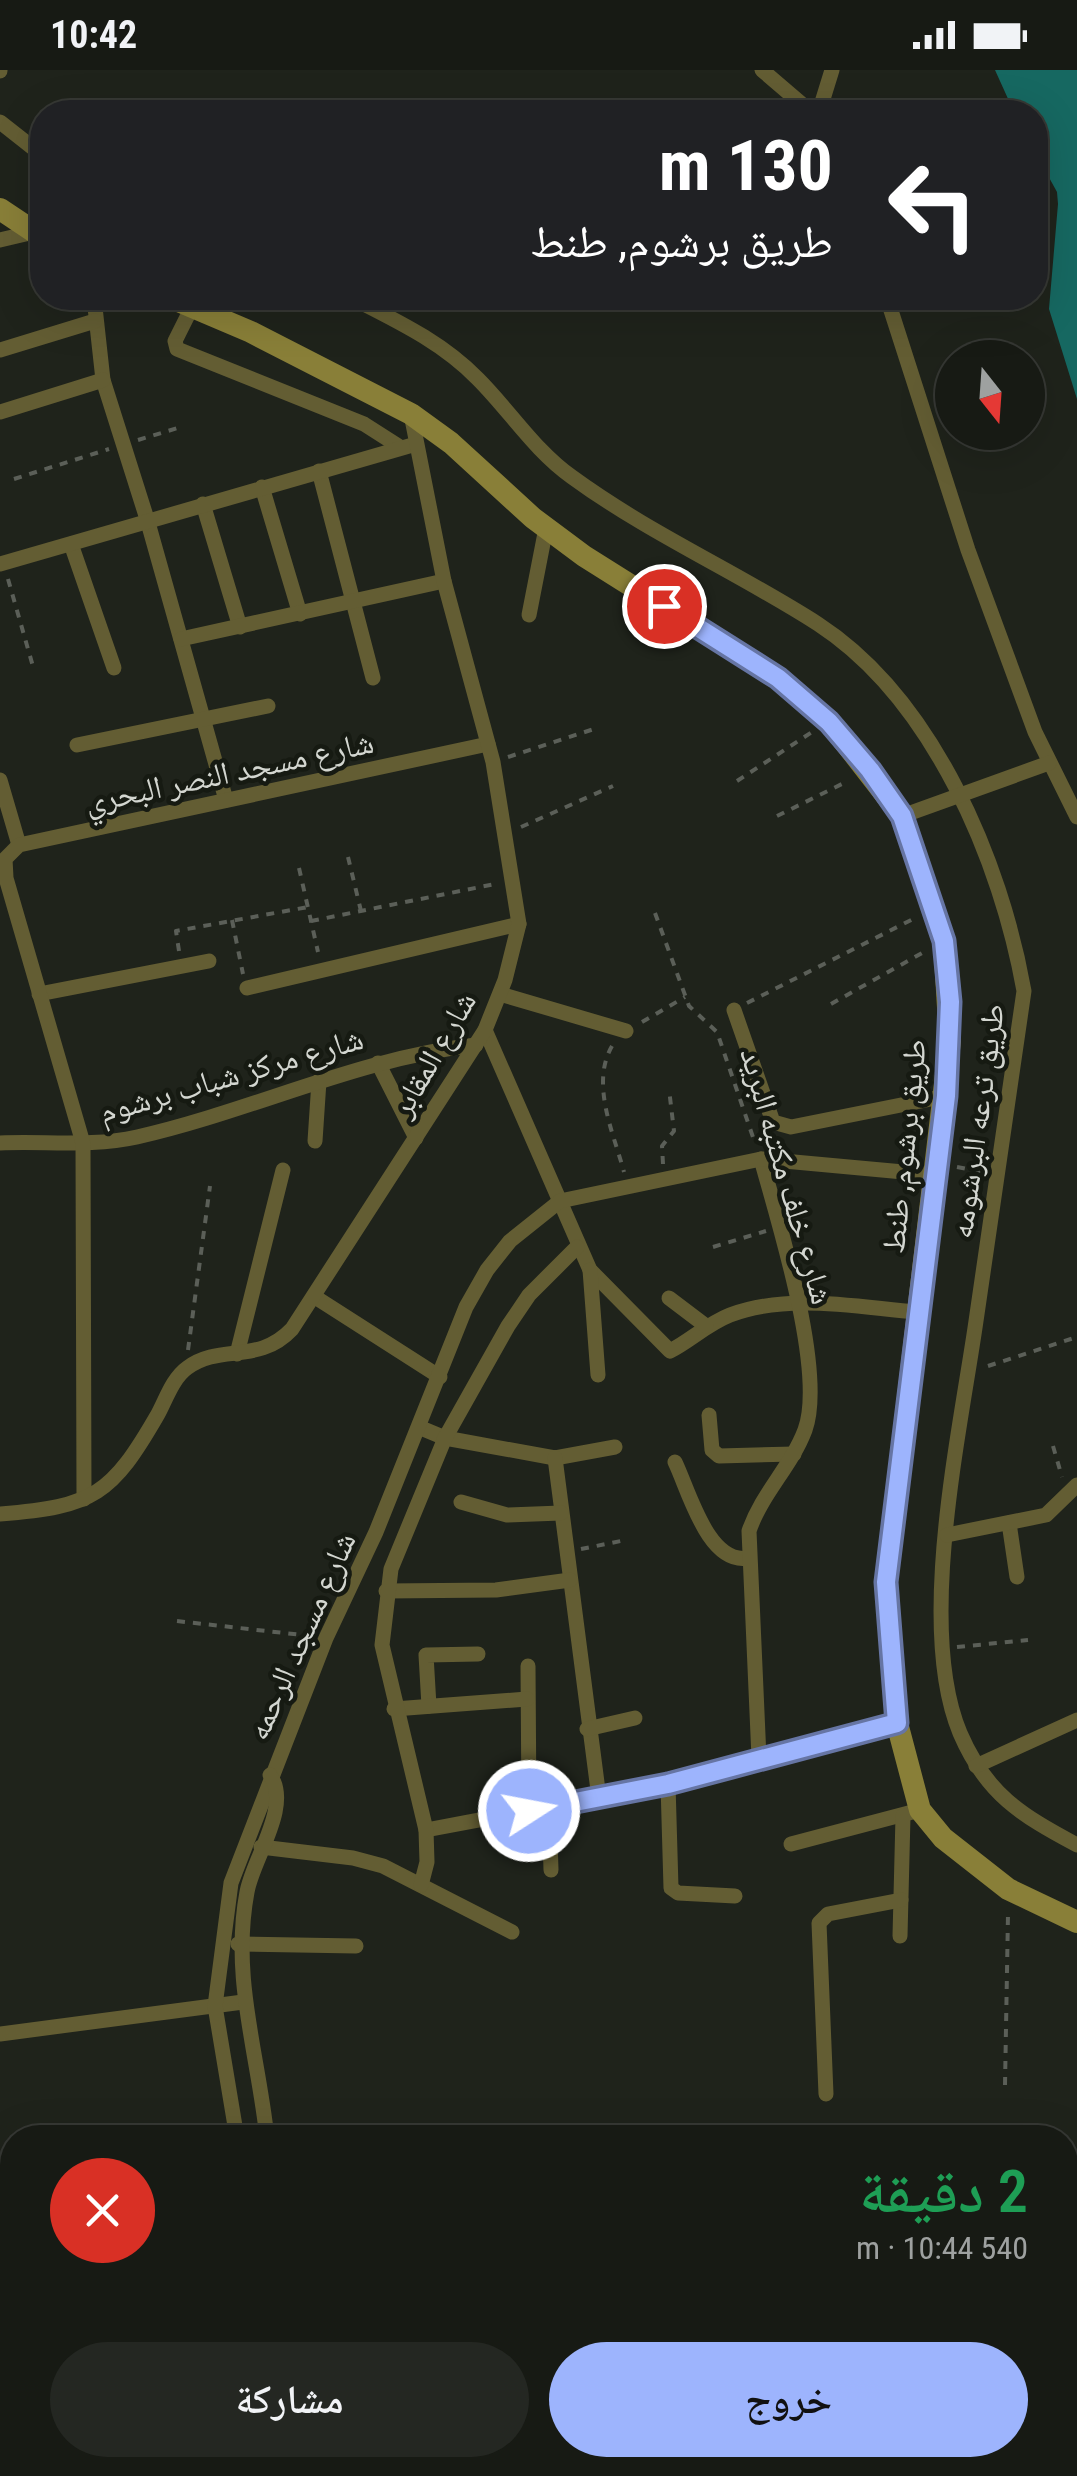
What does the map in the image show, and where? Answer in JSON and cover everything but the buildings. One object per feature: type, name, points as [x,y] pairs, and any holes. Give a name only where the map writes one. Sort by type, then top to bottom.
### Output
[{"type":"main road","points":[[0,209],[30,229]]},
{"type":"main road","name":"طريق برشوم, طنط","points":[[199,310],[411,414],[451,442],[546,528],[750,658],[829,722],[902,816],[944,941],[950,1002],[946,1096],[886,1582],[897,1723],[912,1813],[1008,1889],[1077,1922]]},
{"type":"street","points":[[762,70],[796,100]]},
{"type":"street","points":[[823,100],[832,70]]},
{"type":"street","points":[[0,122],[30,146]]},
{"type":"street","points":[[0,240],[30,235]]},
{"type":"street","points":[[95,310],[102,380],[147,519],[226,800]]},
{"type":"street","points":[[180,310],[177,350],[408,445]]},
{"type":"street","name":"طريق ترعه البرشومه","points":[[374,310],[443,348],[477,378],[566,474],[627,517],[819,625],[856,653],[932,745],[959,794],[1012,924],[1024,990],[947,1535],[942,1649],[950,1705],[976,1766],[1006,1803],[1077,1845]]},
{"type":"street","points":[[891,310],[968,550],[1049,764],[1077,817]]},
{"type":"street","points":[[0,350],[95,321]]},
{"type":"street","points":[[0,412],[102,380]]},
{"type":"street","name":"شارع المقابر","points":[[185,1369],[209,1358],[266,1350],[280,1342],[315,1296],[485,1030],[500,994],[518,924],[508,834],[493,762],[408,445],[411,414]]},
{"type":"street","points":[[2,564],[408,445]]},
{"type":"street","points":[[319,471],[373,678]]},
{"type":"street","points":[[262,487],[300,614]]},
{"type":"street","points":[[203,504],[240,627]]},
{"type":"street","points":[[529,614],[546,528]]},
{"type":"street","points":[[72,544],[114,668]]},
{"type":"street","points":[[181,638],[444,580]]},
{"type":"street","points":[[77,745],[268,706]]},
{"type":"street","name":"شارع مسجد النصر البحري","points":[[19,845],[488,744]]},
{"type":"street","points":[[902,816],[1049,764]]},
{"type":"street","points":[[0,780],[5,813],[19,845],[5,860],[6,878],[83,1143],[84,1499]]},
{"type":"street","points":[[247,988],[518,924]]},
{"type":"street","points":[[40,994],[209,961]]},
{"type":"street","points":[[500,994],[626,1031]]},
{"type":"street","points":[[734,1010],[773,1122],[778,1126],[791,1128],[946,1096]]},
{"type":"street","points":[[485,1030],[590,1270],[671,1351],[706,1326],[746,1310],[800,1303],[917,1312]]},
{"type":"street","name":"شارع مركز شباب برشوم","points":[[0,1143],[83,1143],[137,1137],[378,1063],[476,1046]]},
{"type":"street","points":[[378,1063],[416,1138]]},
{"type":"street","points":[[315,1141],[319,1081]]},
{"type":"street","points":[[560,1201],[761,1159],[937,1169]]},
{"type":"street","name":"شارع خلف مكتبه البريد","points":[[759,1758],[749,1531],[758,1505],[794,1454],[807,1426],[809,1394],[800,1303],[761,1159]]},
{"type":"street","points":[[236,1354],[282,1170]]},
{"type":"street","name":"شارع مسجد الرحمه","points":[[236,2125],[215,2006],[239,1885],[270,1776],[326,1638],[421,1428],[466,1308],[487,1270],[510,1241],[560,1201]]},
{"type":"street","points":[[421,1885],[427,1862],[426,1830],[394,1709],[382,1645],[390,1568],[445,1438],[529,1295],[577,1247]]},
{"type":"street","points":[[590,1270],[598,1375]]},
{"type":"street","points":[[315,1296],[440,1377]]},
{"type":"street","points":[[669,1298],[706,1326]]},
{"type":"street","points":[[0,1514],[52,1508],[84,1499],[126,1470],[185,1369]]},
{"type":"street","points":[[709,1415],[712,1450],[718,1456],[794,1454]]},
{"type":"street","points":[[421,1428],[445,1438],[555,1458],[615,1447]]},
{"type":"street","points":[[555,1458],[599,1798]]},
{"type":"street","points":[[675,1462],[716,1547],[734,1559],[748,1558]]},
{"type":"street","points":[[947,1535],[1046,1515],[1071,1488]]},
{"type":"street","points":[[461,1502],[506,1515],[561,1513]]},
{"type":"street","points":[[1009,1524],[1016,1578]]},
{"type":"street","points":[[386,1591],[496,1590],[570,1580]]},
{"type":"street","points":[[429,1706],[426,1655],[478,1654]]},
{"type":"street","points":[[528,1666],[529,1811]]},
{"type":"street","points":[[394,1709],[527,1699]]},
{"type":"street","points":[[588,1729],[635,1718]]},
{"type":"street","points":[[976,1766],[1077,1720]]},
{"type":"street","points":[[426,1830],[668,1784],[897,1723]]},
{"type":"street","points":[[265,2125],[243,2002],[238,1944],[239,1885],[261,1848],[278,1798],[270,1776]]},
{"type":"street","points":[[668,1784],[671,1888],[678,1893],[735,1896]]},
{"type":"street","points":[[550,1807],[551,1870]]},
{"type":"street","points":[[791,1844],[912,1813],[900,1936]]},
{"type":"street","points":[[261,1848],[353,1858],[421,1885],[512,1932]]},
{"type":"street","points":[[826,2094],[819,1923],[828,1914],[901,1900]]},
{"type":"street","points":[[238,1944],[356,1946]]},
{"type":"street","points":[[0,2034],[243,2002]]},
{"type":"path","points":[[14,479],[181,427]]},
{"type":"path","points":[[2,564],[34,670]]},
{"type":"path","points":[[737,781],[829,722]]},
{"type":"path","points":[[493,762],[594,729]]},
{"type":"path","points":[[777,816],[870,770]]},
{"type":"path","points":[[508,834],[613,786]]},
{"type":"path","points":[[348,857],[361,911]]},
{"type":"path","points":[[299,868],[323,972]]},
{"type":"path","points":[[311,921],[514,880]]},
{"type":"path","points":[[181,965],[176,931],[308,907]]},
{"type":"path","points":[[706,1024],[935,908]]},
{"type":"path","name":"شارع خلف مكتبه البريد","points":[[655,912],[685,998],[716,1032],[761,1159]]},
{"type":"path","points":[[232,920],[247,988]]},
{"type":"path","points":[[832,1004],[944,941]]},
{"type":"path","points":[[628,1186],[603,1090],[607,1056],[626,1031],[685,998]]},
{"type":"path","points":[[666,1178],[661,1150],[674,1131],[669,1089]]},
{"type":"path","points":[[937,1169],[996,1175]]},
{"type":"path","points":[[185,1369],[210,1186]]},
{"type":"path","points":[[713,1246],[780,1227]]},
{"type":"path","points":[[969,1372],[1077,1338]]},
{"type":"path","points":[[1053,1446],[1071,1488]]},
{"type":"path","points":[[567,1552],[620,1541]]},
{"type":"path","points":[[177,1621],[326,1638]]},
{"type":"path","points":[[942,1649],[1028,1640]]},
{"type":"path","points":[[1005,2085],[1008,1889]]},
{"type":"water","points":[[995,70],[1077,70],[1077,399],[1049,309],[1058,204],[1057,192],[1048,176],[1048,100],[1009,100]]},
{"type":"route","points":[[529,1811],[668,1784],[897,1723],[886,1582],[946,1096],[950,1002],[944,941],[918,854],[902,816],[870,770],[829,722],[778,678],[664,606]]}]
